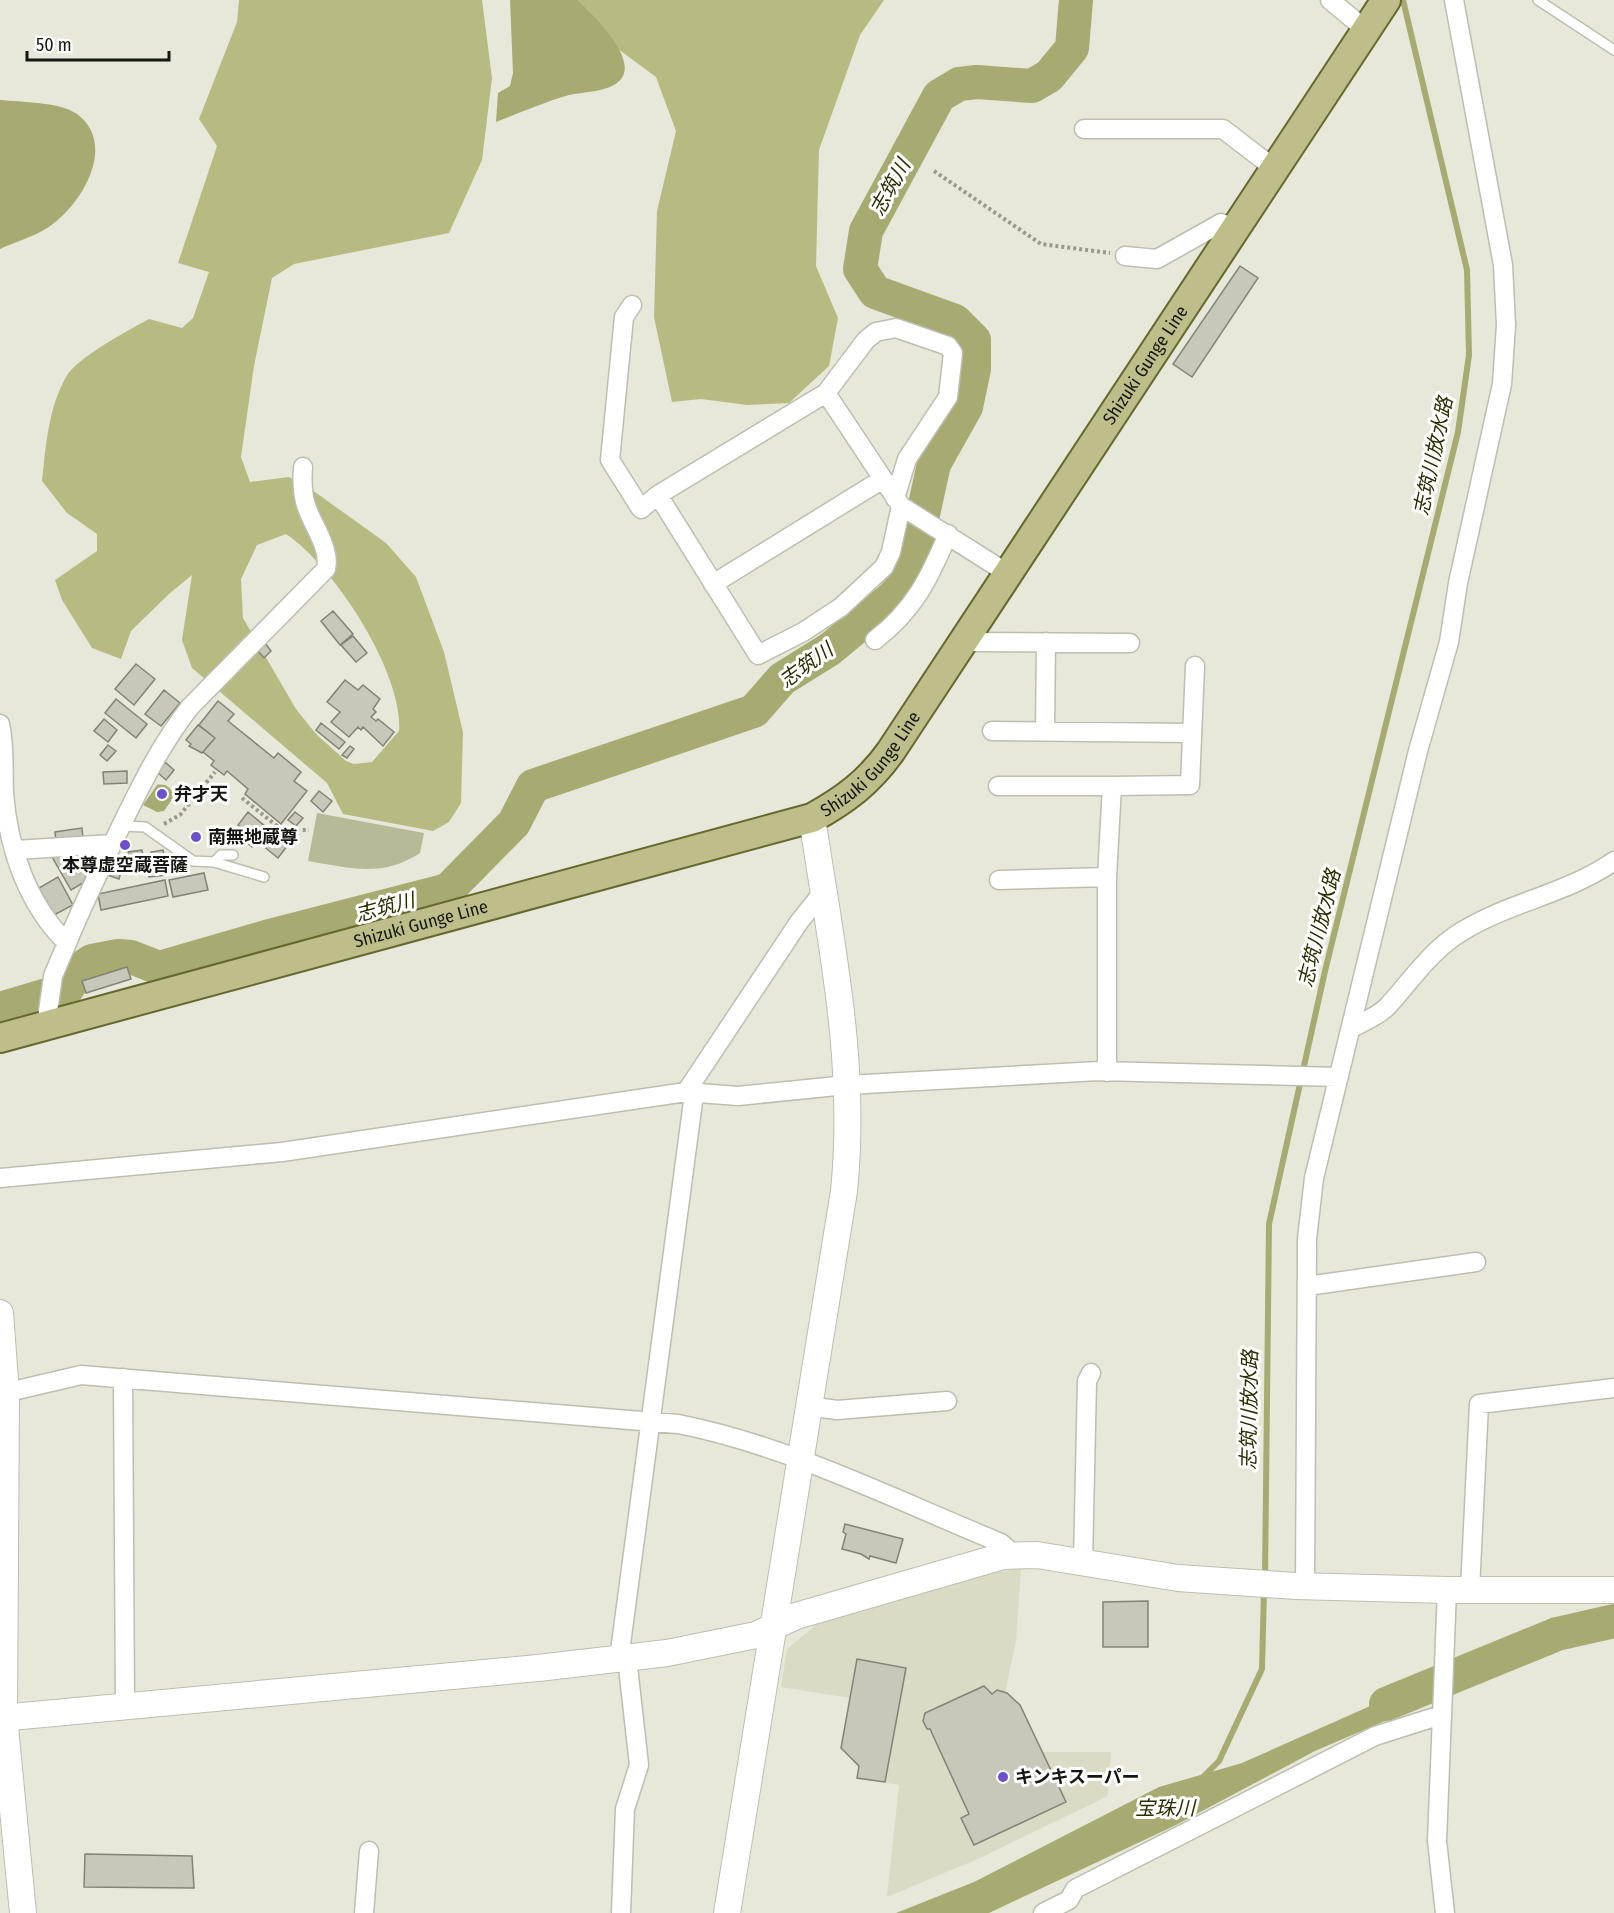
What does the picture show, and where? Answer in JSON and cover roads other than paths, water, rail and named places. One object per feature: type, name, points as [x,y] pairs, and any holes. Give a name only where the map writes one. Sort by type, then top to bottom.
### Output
[{"type":"main road","name":"Shizuki Gunge Line","points":[[0,1038],[47,1018],[812,818],[846,798],[870,778],[891,751],[1375,16]]},
{"type":"street","points":[[1330,0],[1375,16]]},
{"type":"street","points":[[1301,1586],[1307,1239],[1314,1178],[1418,751],[1449,642],[1458,583],[1502,384],[1506,325],[1503,265],[1454,0]]},
{"type":"street","points":[[1084,129],[1222,129],[1275,169]]},
{"type":"street","points":[[1125,256],[1157,259],[1221,223],[1236,228]]},
{"type":"street","points":[[632,305],[624,317],[610,460],[641,509],[658,495],[826,393],[866,340],[887,328],[896,328],[948,346],[953,353],[948,397],[911,451],[902,506],[891,552],[884,567],[841,607],[803,632],[758,655],[658,495]]},
{"type":"street","points":[[826,393],[902,506],[1008,573]]},
{"type":"street","points":[[47,1018],[53,976],[93,880],[155,757],[190,707],[326,569],[327,563],[321,540],[305,503],[303,467]]},
{"type":"street","points":[[713,584],[883,479]]},
{"type":"street","points":[[875,640],[900,621],[928,580],[941,530]]},
{"type":"street","points":[[962,642],[1130,643]]},
{"type":"street","points":[[1045,731],[1046,642]]},
{"type":"street","points":[[998,786],[1190,785],[1195,666]]},
{"type":"street","points":[[0,724],[4,794],[18,863],[37,906],[52,928],[67,943]]},
{"type":"street","points":[[993,731],[1192,733]]},
{"type":"street","points":[[1107,1072],[1107,878],[1112,786]]},
{"type":"street","points":[[727,1913],[844,1191],[848,1152],[846,1035],[812,818]]},
{"type":"street","points":[[15,850],[112,844]]},
{"type":"street","points":[[1352,1028],[1385,1008],[1414,973],[1458,933],[1493,914],[1580,883],[1614,861]]},
{"type":"street","points":[[999,880],[1107,878]]},
{"type":"street","points":[[621,1913],[625,1809],[639,1765],[623,1659],[690,1093],[799,922],[823,892]]},
{"type":"street","points":[[0,1178],[282,1152],[690,1093],[738,1096],[847,1085],[1006,1074],[1107,1072],[1340,1077]]},
{"type":"street","points":[[1307,1286],[1476,1262]]},
{"type":"street","points":[[0,1313],[3,1394],[2,1717],[23,1913]]},
{"type":"street","points":[[1083,1562],[1087,1381],[1091,1373]]},
{"type":"street","points":[[3,1394],[81,1375],[650,1420],[709,1430],[799,1460],[1001,1543],[1015,1556]]},
{"type":"street","points":[[123,1378],[125,1706]]},
{"type":"street","points":[[1446,1913],[1437,1841],[1443,1662],[1458,1590],[1479,1404],[1614,1388]]},
{"type":"street","points":[[808,1406],[837,1410],[947,1401]]},
{"type":"street","points":[[2,1717],[623,1659],[708,1646],[756,1635],[796,1616],[1004,1556],[1037,1555],[1178,1578],[1301,1586],[1458,1590],[1614,1590]]},
{"type":"street","points":[[1042,1913],[1069,1900],[1075,1889],[1325,1760],[1375,1736],[1441,1710]]},
{"type":"street","points":[[364,1913],[369,1851]]},
{"type":"lane","points":[[1538,0],[1614,50]]},
{"type":"lane","points":[[121,826],[145,827],[188,859],[214,862],[264,877]]},
{"type":"lane","points":[[214,862],[220,855],[233,855]]},
{"type":"water","points":[[510,0],[577,0],[614,41],[625,66],[623,76],[609,87],[569,95],[496,122],[498,93],[510,86],[513,73]]},
{"type":"water","points":[[0,100],[51,105],[77,114],[88,126],[94,140],[95,155],[85,186],[65,213],[42,231],[0,249]]},
{"type":"water","points":[[157,785],[169,787],[173,798],[164,811],[157,812],[143,805]]},
{"type":"water","name":"宝珠川","points":[[1431,1679],[1429,1702],[1315,1751],[1174,1826],[989,1913],[896,1913],[974,1882],[1159,1787],[1242,1763]]},
{"type":"waterway","name":"志筑川","points":[[0,1009],[67,989],[80,969],[92,961],[118,956],[131,957],[159,968],[266,937],[448,890],[514,823],[533,786],[754,711],[782,679],[830,649],[893,597],[905,584],[913,560],[934,464],[966,407],[974,369],[974,340],[955,321],[875,292],[860,269],[866,231],[939,96],[959,84],[977,82],[1032,86],[1049,76],[1072,48],[1076,0]]},
{"type":"waterway","name":"志筑川放水路","points":[[1265,1577],[1269,1224],[1325,971],[1458,432],[1469,355],[1467,270],[1403,0]]},
{"type":"waterway","name":"志筑川放水路","points":[[1201,1779],[1219,1761],[1262,1669],[1264,1590]]},
{"type":"waterway","name":"宝珠川","points":[[1386,1704],[1557,1634],[1614,1621]]},
{"type":"place","name":"弁才天","points":[[162,794]]},
{"type":"place","name":"南無地蔵尊","points":[[196,837]]},
{"type":"place","name":"本尊虚空蔵菩薩","points":[[125,845]]},
{"type":"place","name":"キンキスーパー","points":[[1003,1777]]}]
